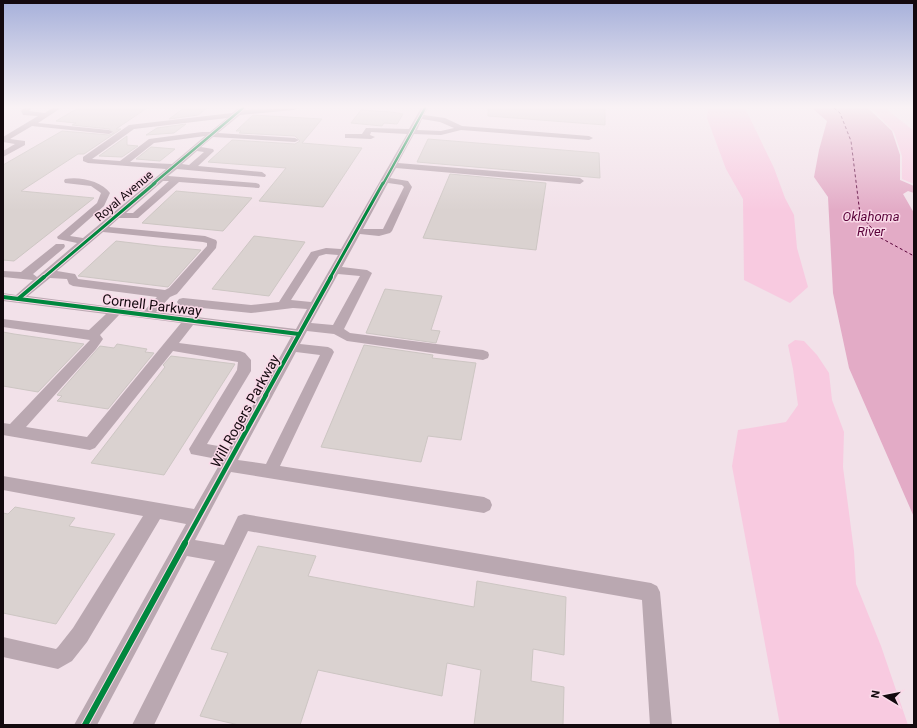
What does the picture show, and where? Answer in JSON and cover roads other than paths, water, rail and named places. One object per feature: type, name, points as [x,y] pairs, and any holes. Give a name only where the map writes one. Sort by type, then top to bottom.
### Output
[{"type":"street","points":[[3,155],[22,143],[15,142]]},
{"type":"street","points":[[110,142],[86,159],[88,161],[191,168],[262,175]]},
{"type":"street","points":[[122,164],[151,142]]},
{"type":"street","points":[[159,142],[198,147],[210,151],[191,168]]},
{"type":"street","name":"Royal Avenue","points":[[18,299],[204,142]]},
{"type":"street","name":"Will Rogers Parkway","points":[[85,725],[406,142]]},
{"type":"street","points":[[393,165],[580,181]]},
{"type":"street","points":[[161,178],[256,186]]},
{"type":"street","points":[[98,207],[137,214],[177,179]]},
{"type":"street","points":[[357,231],[379,233],[387,231],[408,188],[405,183],[385,180]]},
{"type":"street","points":[[68,181],[93,184],[102,188],[106,194],[98,207],[62,237],[86,242]]},
{"type":"street","points":[[102,228],[205,239],[212,242],[212,246],[173,291],[166,294],[146,316]]},
{"type":"street","points":[[24,276],[60,246]]},
{"type":"street","points":[[282,306],[315,254],[326,251],[345,252]]},
{"type":"street","points":[[335,270],[367,273],[337,330]]},
{"type":"street","points":[[3,274],[24,276],[71,276],[73,282],[166,294]]},
{"type":"street","name":"Cornell Parkway","points":[[3,297],[190,321],[301,330],[337,330],[347,337],[483,355]]},
{"type":"street","points":[[183,302],[251,309],[293,304],[315,306]]},
{"type":"street","points":[[92,335],[116,311]]},
{"type":"street","points":[[8,430],[90,444],[190,321]]},
{"type":"street","points":[[3,323],[92,335],[97,339],[92,346],[8,430]]},
{"type":"street","points":[[170,346],[240,356],[245,360],[244,371],[196,449],[270,471],[484,505]]},
{"type":"street","points":[[270,471],[328,352],[292,347]]},
{"type":"street","points":[[3,484],[198,518]]},
{"type":"street","points":[[3,647],[58,659],[65,654],[80,635],[156,510]]},
{"type":"street","points":[[143,725],[244,522],[651,592],[661,725]]},
{"type":"street","points":[[183,547],[228,554]]},
{"type":"water","name":"Oklahoma River","points":[[821,142],[896,142],[900,155],[900,180],[914,186],[914,193],[908,191],[903,194],[914,213],[914,517],[849,368],[833,293],[828,197],[814,177]]}]
